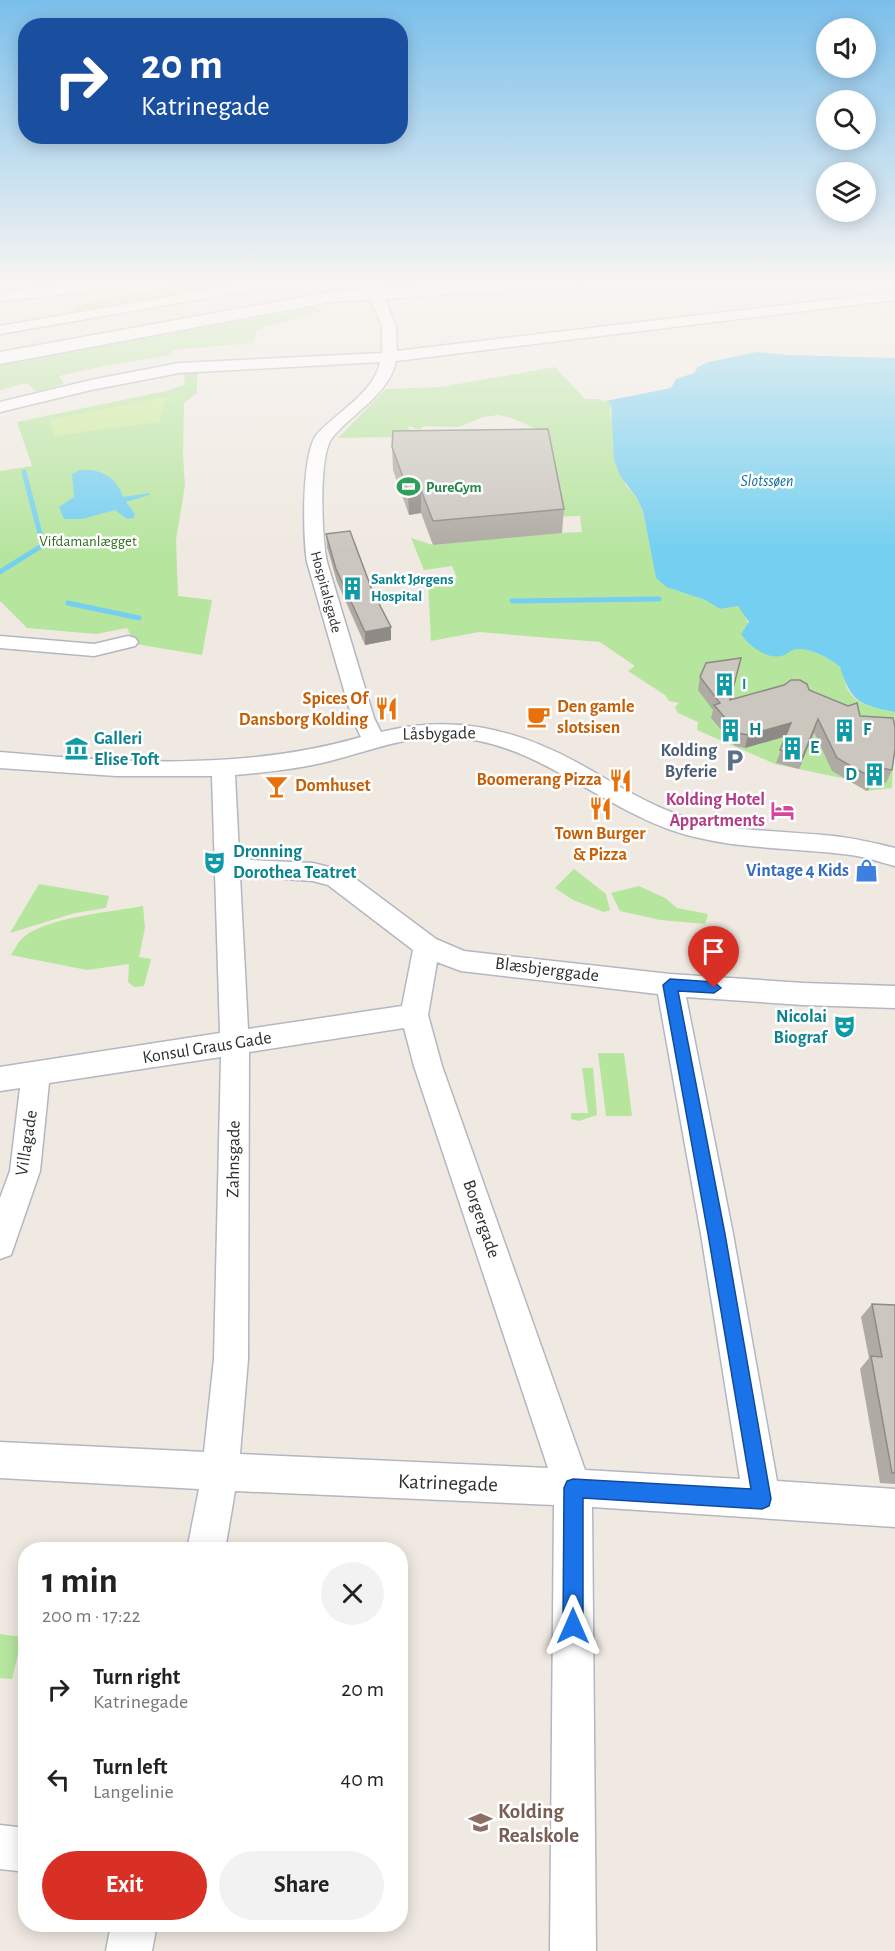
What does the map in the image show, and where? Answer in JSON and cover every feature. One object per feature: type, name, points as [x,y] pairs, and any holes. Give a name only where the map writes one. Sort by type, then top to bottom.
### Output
[{"type":"street","points":[[0,407],[91,385],[168,370]]},
{"type":"street","name":"Hospitalsgade","points":[[374,740],[363,718],[317,562],[313,539],[313,503],[319,450],[323,438],[369,394],[386,370]]},
{"type":"street","points":[[0,638],[94,650],[128,642]]},
{"type":"street","name":"Låsbygade","points":[[0,760],[141,769],[223,766],[309,758],[401,733],[439,730],[498,736],[557,760],[650,812],[679,823],[740,837],[855,848],[895,856]]},
{"type":"street","name":"Zahnsgade","points":[[207,1542],[220,1473],[231,1359],[235,1044],[223,766]]},
{"type":"street","name":"Blæsbjerggade","points":[[228,858],[246,869],[313,872],[336,878],[427,946],[461,961],[670,985],[803,994],[895,997]]},
{"type":"street","name":"Borgergade","points":[[427,946],[414,1015],[428,1066],[573,1488],[573,1951]]},
{"type":"street","points":[[670,985],[719,1245],[762,1499]]},
{"type":"street","name":"Konsul Graus Gade","points":[[0,1079],[414,1015]]},
{"type":"street","name":"Villagade","points":[[0,1244],[25,1171],[36,1074]]},
{"type":"street","name":"Katrinegade","points":[[0,1460],[220,1473],[573,1488],[895,1508]]},
{"type":"street","points":[[0,1847],[18,1849]]},
{"type":"street","points":[[129,1951],[133,1932]]},
{"type":"green space","points":[[0,370],[85,370],[59,376],[64,384],[36,392],[27,383],[0,390]]},
{"type":"green space","points":[[538,370],[558,370],[585,399],[598,399],[611,403],[610,412],[625,484],[637,498],[643,511],[656,578],[666,587],[705,600],[720,609],[737,606],[742,609],[749,625],[742,634],[761,651],[779,656],[798,648],[818,654],[840,667],[848,690],[857,700],[869,706],[895,712],[892,788],[866,791],[846,779],[775,764],[697,730],[698,722],[678,713],[675,707],[679,703],[669,701],[665,695],[628,671],[635,666],[600,642],[479,632],[431,641],[428,582],[457,578],[452,566],[424,570],[411,538],[433,545],[532,534],[582,532],[580,516],[544,517],[541,431],[512,418],[498,415],[483,417],[459,427],[425,426],[418,430],[410,426],[407,428],[412,431],[401,437],[338,438],[386,389],[441,387]]},
{"type":"green space","name":"Vifdamanlægget","points":[[185,373],[197,373],[197,393],[184,403],[185,485],[176,540],[178,596],[212,600],[202,655],[135,644],[127,628],[96,634],[27,628],[0,601],[0,471],[32,466],[17,422],[166,391],[184,385]]},
{"type":"green space","points":[[166,398],[159,422],[55,436],[49,420]]},
{"type":"green space","points":[[574,869],[606,894],[610,910],[604,912],[573,900],[555,888]]},
{"type":"green space","points":[[39,884],[109,896],[106,908],[75,913],[10,933]]},
{"type":"green space","points":[[639,886],[665,898],[677,908],[708,914],[705,924],[660,920],[620,911],[611,893]]},
{"type":"green space","points":[[143,906],[145,928],[139,957],[151,959],[144,986],[134,987],[128,982],[129,964],[87,970],[11,955],[23,938],[49,924],[81,916]]},
{"type":"green space","points":[[598,1053],[624,1053],[632,1116],[606,1116]]},
{"type":"green space","points":[[582,1068],[593,1068],[597,1115],[579,1121],[571,1119],[571,1113],[588,1113]]},
{"type":"green space","points":[[0,1634],[18,1636],[18,1654],[12,1679],[0,1678]]},
{"type":"water","name":"Slotssøen","points":[[696,370],[895,370],[895,712],[873,707],[858,700],[848,688],[840,667],[809,650],[798,649],[775,656],[758,651],[741,634],[749,622],[738,606],[720,609],[705,600],[666,587],[656,578],[643,511],[637,498],[621,477],[614,460],[611,404],[606,401],[671,388],[676,379],[694,373]]},
{"type":"water","points":[[80,470],[94,471],[107,476],[117,484],[123,497],[150,493],[126,502],[135,514],[134,518],[127,519],[115,510],[82,519],[64,519],[59,507],[74,497],[72,474]]},
{"type":"building","points":[[548,429],[564,509],[433,521],[421,490],[408,491],[392,447],[393,431]]},
{"type":"building","points":[[350,531],[372,590],[391,627],[365,632],[336,569],[326,534]]},
{"type":"building","points":[[741,658],[730,700],[784,685],[791,680],[800,680],[807,684],[809,690],[848,706],[857,703],[860,716],[893,718],[895,749],[892,770],[880,768],[872,778],[837,758],[818,719],[803,756],[780,750],[791,723],[748,735],[738,733],[714,705],[720,703],[700,677],[706,663]]},
{"type":"building","points":[[872,1304],[895,1305],[895,1473],[892,1473],[871,1356],[882,1357]]},
{"type":"waterway","points":[[0,572],[43,545],[24,472]]},
{"type":"waterway","points":[[512,601],[659,599]]},
{"type":"waterway","points":[[68,603],[139,618]]},
{"type":"place","name":"PureGym","points":[[408,487]]},
{"type":"place","name":"Sankt Jørgens Hospital","points":[[353,588]]},
{"type":"place","name":"I","points":[[724,684]]},
{"type":"place","name":"Spices Of Dansborg Kolding","points":[[386,709]]},
{"type":"place","name":"Den gamle slotsisen","points":[[539,717]]},
{"type":"place","name":"H","points":[[731,730]]},
{"type":"place","name":"F","points":[[845,730]]},
{"type":"place","name":"E","points":[[792,748]]},
{"type":"place","name":"Galleri Elise Toft","points":[[76,749]]},
{"type":"place","name":"Kolding Byferie","points":[[735,761]]},
{"type":"place","name":"D","points":[[875,775]]},
{"type":"place","name":"Boomerang Pizza","points":[[620,780]]},
{"type":"place","name":"Domhuset","points":[[277,786]]},
{"type":"place","name":"Town Burger & Pizza","points":[[600,808]]},
{"type":"place","name":"Kolding Hotel Appartments","points":[[783,810]]},
{"type":"place","name":"Dronning Dorothea Teatret","points":[[215,862]]},
{"type":"place","name":"Vintage 4 Kids","points":[[867,871]]},
{"type":"place","name":"Nicolai Biograf","points":[[845,1027]]},
{"type":"place","name":"Kolding Realskole","points":[[480,1823]]},
{"type":"route","points":[[573,1626],[573,1488],[762,1499],[717,1234],[670,985],[714,988]]}]
